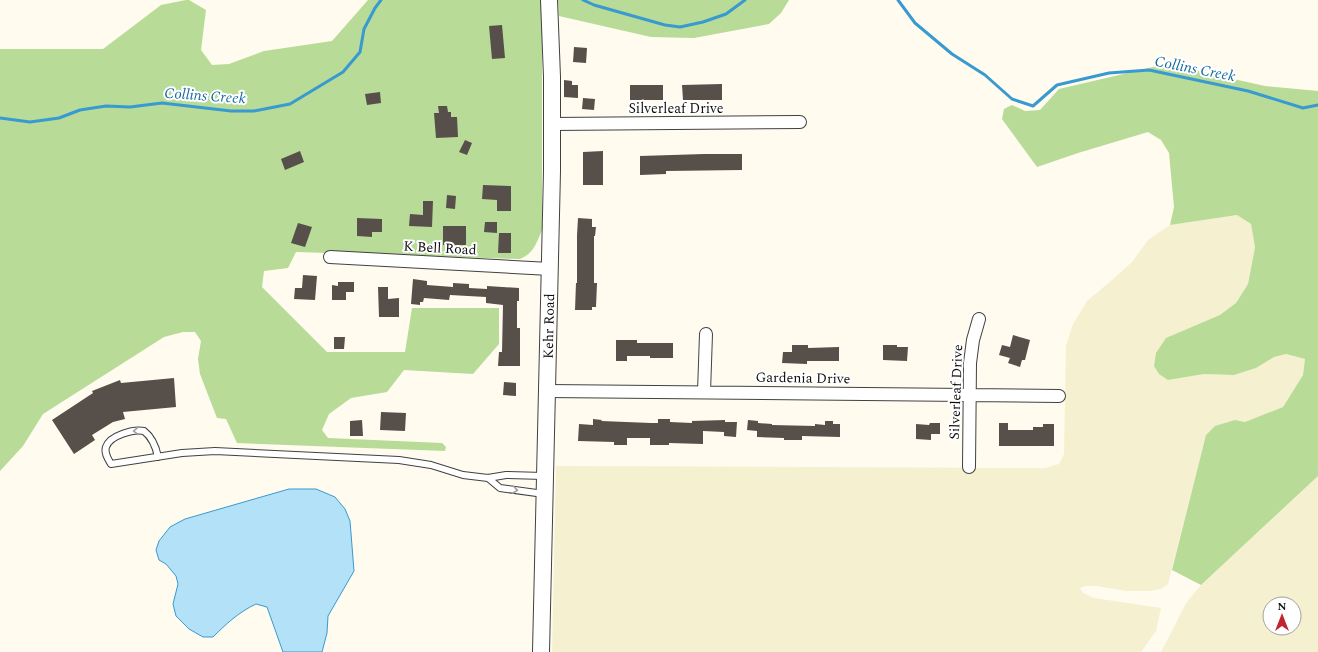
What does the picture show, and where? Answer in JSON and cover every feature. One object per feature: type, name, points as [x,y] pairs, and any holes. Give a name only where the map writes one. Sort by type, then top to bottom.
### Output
[{"type":"street","name":"Kehr Road","points":[[541,652],[546,476],[552,124],[549,2]]},
{"type":"street","name":"Silverleaf Drive","points":[[552,124],[800,122]]},
{"type":"street","name":"K Bell Road","points":[[330,257],[550,269]]},
{"type":"street","name":"Silverleaf Drive","points":[[969,467],[971,356],[973,340],[979,319]]},
{"type":"street","points":[[704,392],[706,334]]},
{"type":"street","name":"Gardenia Drive","points":[[547,391],[1059,396]]},
{"type":"lane","points":[[158,457],[156,447],[152,439],[144,431],[133,430],[127,432],[111,440],[106,446],[106,452],[111,464],[158,457],[182,453],[215,452],[399,460],[431,465],[463,475],[488,478],[506,475],[546,476]]},
{"type":"lane","points":[[488,478],[500,488],[545,494]]},
{"type":"shaded area","points":[[1237,215],[1251,224],[1255,246],[1248,284],[1236,303],[1221,315],[1168,380],[1204,374],[1234,375],[1256,368],[1274,357],[1286,354],[1305,359],[1303,375],[1283,407],[1245,422],[1235,420],[1206,435],[1168,584],[1161,589],[1150,591],[1127,591],[1097,586],[1086,586],[1080,588],[1083,593],[1094,598],[1161,608],[1156,631],[1141,652],[552,652],[556,466],[1045,468],[1059,464],[1064,454],[1066,345],[1073,324],[1087,301],[1132,262],[1148,240],[1170,225]]},
{"type":"shaded area","points":[[1318,476],[1318,652],[1161,652],[1186,603],[1201,585]]},
{"type":"green space","points":[[189,0],[206,10],[201,50],[212,65],[229,64],[264,51],[332,41],[368,0],[541,0],[542,230],[532,251],[520,259],[296,252],[288,268],[264,271],[262,287],[327,352],[405,352],[412,308],[499,308],[499,344],[473,374],[404,370],[387,392],[351,398],[329,414],[322,430],[328,438],[442,443],[446,447],[445,451],[237,443],[226,419],[217,418],[200,374],[198,359],[201,341],[195,332],[183,332],[164,337],[43,414],[23,446],[0,471],[0,49],[103,49],[161,5]]},
{"type":"green space","points":[[558,0],[789,0],[781,13],[769,24],[694,38],[651,37],[559,16]]},
{"type":"green space","points":[[1166,64],[1265,86],[1318,91],[1318,476],[1201,585],[1172,570],[1206,435],[1215,426],[1235,420],[1245,422],[1283,407],[1303,375],[1305,359],[1286,354],[1274,357],[1256,368],[1234,375],[1204,374],[1168,380],[1159,374],[1154,366],[1156,353],[1166,338],[1220,315],[1236,303],[1248,284],[1255,247],[1251,224],[1237,215],[1170,225],[1174,207],[1169,153],[1161,140],[1148,132],[1037,167],[1002,119],[1004,109],[1012,105],[1025,111],[1040,110],[1059,89]]},
{"type":"water","points":[[289,489],[316,489],[335,497],[345,509],[350,521],[354,571],[328,616],[327,633],[322,652],[283,652],[267,607],[256,604],[233,619],[213,637],[203,637],[189,629],[176,616],[173,604],[178,584],[176,576],[166,564],[159,560],[156,550],[159,541],[170,527],[185,519]]},
{"type":"building","points":[[502,25],[505,58],[492,59],[489,26]]},
{"type":"building","points":[[574,47],[587,48],[586,63],[573,62]]},
{"type":"building","points":[[564,80],[572,81],[572,85],[578,85],[578,98],[564,97]]},
{"type":"building","points":[[722,84],[722,100],[683,100],[682,85]]},
{"type":"building","points":[[630,85],[663,85],[663,100],[630,100]]},
{"type":"building","points":[[380,92],[381,103],[367,105],[365,94]]},
{"type":"building","points":[[583,98],[595,99],[594,110],[582,109]]},
{"type":"building","points":[[438,106],[447,106],[448,112],[451,112],[451,117],[457,117],[458,137],[436,138],[434,113],[439,113]]},
{"type":"building","points":[[465,140],[472,143],[467,155],[459,152]]},
{"type":"building","points":[[300,151],[304,162],[285,170],[281,159]]},
{"type":"building","points":[[603,151],[603,185],[583,185],[583,152]]},
{"type":"building","points":[[742,154],[742,170],[666,171],[666,174],[640,175],[640,156]]},
{"type":"building","points":[[483,185],[511,186],[511,211],[497,211],[497,200],[482,199]]},
{"type":"building","points":[[447,195],[456,196],[455,209],[446,208]]},
{"type":"building","points":[[423,201],[433,201],[432,227],[409,226],[410,214],[423,215]]},
{"type":"building","points":[[357,218],[382,219],[382,232],[372,232],[372,237],[357,236]]},
{"type":"building","points":[[578,218],[592,219],[592,227],[596,227],[594,236],[594,283],[597,283],[596,307],[592,307],[592,310],[575,310]]},
{"type":"building","points":[[485,222],[497,222],[497,233],[484,232]]},
{"type":"building","points":[[298,223],[312,227],[305,247],[291,243]]},
{"type":"building","points":[[443,226],[466,226],[466,245],[443,245]]},
{"type":"building","points":[[499,233],[511,233],[511,253],[498,253]]},
{"type":"building","points":[[303,275],[317,276],[315,300],[294,299],[295,288],[302,288]]},
{"type":"building","points":[[413,279],[427,281],[427,285],[453,287],[453,283],[469,284],[469,288],[487,289],[487,286],[519,288],[519,301],[517,301],[517,328],[520,328],[520,366],[498,366],[499,352],[502,352],[503,305],[486,303],[486,297],[450,295],[449,300],[424,298],[423,302],[420,302],[420,305],[411,304]]},
{"type":"building","points":[[338,282],[354,282],[354,292],[346,292],[346,300],[332,300],[332,285],[338,286]]},
{"type":"building","points":[[378,287],[388,287],[388,299],[399,298],[399,317],[379,317]]},
{"type":"building","points":[[1013,335],[1030,340],[1025,360],[1022,360],[1020,367],[1008,363],[1010,358],[999,355],[1002,345],[1010,347]]},
{"type":"building","points":[[334,337],[345,337],[344,349],[334,349]]},
{"type":"building","points":[[616,340],[637,340],[637,343],[673,343],[673,358],[627,356],[627,361],[616,361]]},
{"type":"building","points":[[792,345],[808,345],[808,348],[839,347],[839,361],[807,361],[807,364],[782,363],[783,352],[792,352]]},
{"type":"building","points":[[883,345],[908,347],[907,361],[883,360]]},
{"type":"building","points":[[174,378],[176,407],[123,412],[125,419],[113,422],[92,435],[95,440],[74,454],[52,420],[93,393],[92,391],[120,380],[121,383]]},
{"type":"building","points":[[504,382],[516,383],[516,396],[503,395]]},
{"type":"building","points":[[381,412],[406,413],[405,431],[380,430]]},
{"type":"building","points":[[593,419],[602,420],[601,421],[651,423],[658,423],[658,419],[670,419],[670,422],[692,423],[692,421],[725,420],[725,422],[737,422],[736,437],[724,436],[724,432],[703,431],[703,444],[669,443],[669,445],[650,445],[650,438],[627,438],[627,445],[614,445],[614,442],[578,441],[579,424],[593,425]]},
{"type":"building","points":[[362,420],[363,436],[350,436],[350,421]]},
{"type":"building","points":[[748,420],[772,425],[815,426],[815,424],[825,425],[825,421],[833,421],[833,424],[840,424],[840,437],[802,436],[802,440],[784,440],[784,438],[757,437],[757,431],[747,430]]},
{"type":"building","points":[[930,423],[940,423],[940,434],[931,434],[931,440],[916,439],[916,424],[929,425]]},
{"type":"building","points":[[999,423],[1008,423],[1008,430],[1033,430],[1033,427],[1043,427],[1043,424],[1054,424],[1054,446],[999,446]]},
{"type":"waterway","name":"Collins Creek","points":[[0,118],[30,122],[59,118],[80,110],[106,106],[130,107],[162,103],[231,111],[254,111],[290,104],[343,72],[360,52],[364,29],[381,0]]},
{"type":"waterway","name":"Collins Creek","points":[[583,0],[594,5],[665,25],[680,27],[703,22],[726,14],[745,0]]},
{"type":"waterway","name":"Collins Creek","points":[[898,0],[915,23],[952,54],[985,75],[1012,99],[1033,106],[1057,85],[1109,73],[1149,70],[1248,91],[1303,108],[1318,105]]}]
